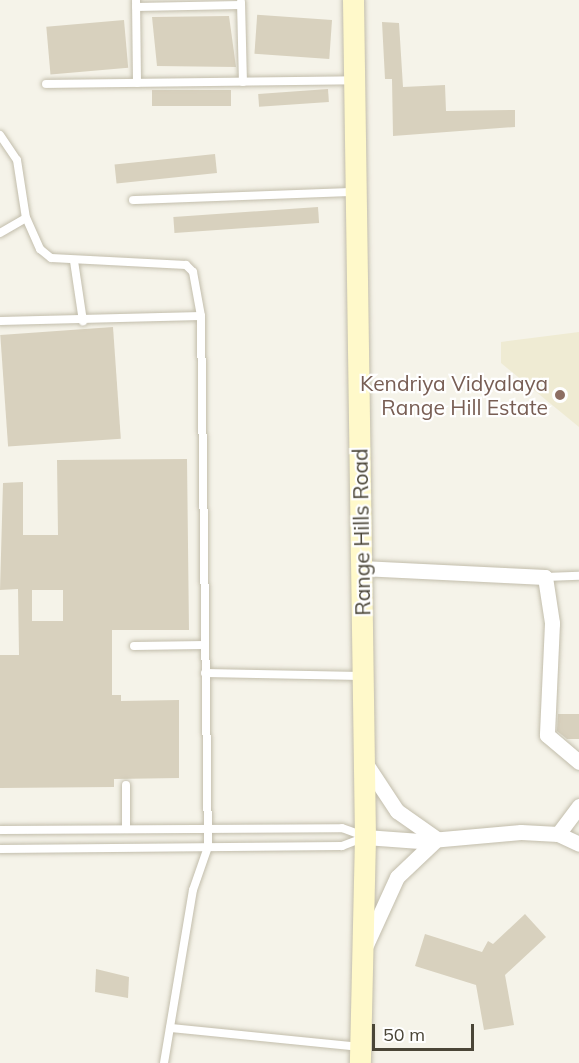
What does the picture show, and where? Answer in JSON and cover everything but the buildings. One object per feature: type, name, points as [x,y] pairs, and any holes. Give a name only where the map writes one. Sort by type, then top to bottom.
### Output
[{"type":"street","name":"Range Hills Road","points":[[353,0],[365,837],[360,1055]]},
{"type":"street","points":[[361,568],[545,577],[552,623],[547,735],[579,762]]},
{"type":"street","points":[[364,761],[397,811],[437,839]]},
{"type":"street","points":[[558,834],[579,807]]},
{"type":"street","points":[[365,837],[437,839],[558,834],[579,844]]},
{"type":"street","points":[[362,953],[393,884],[437,839]]},
{"type":"lane","points":[[137,83],[136,3],[241,2],[243,82]]},
{"type":"lane","points":[[46,84],[354,80]]},
{"type":"lane","points":[[0,135],[17,160],[26,218],[40,249],[74,261],[186,265],[193,272],[201,316],[208,847],[193,890],[164,1063]]},
{"type":"lane","points":[[133,200],[356,192]]},
{"type":"lane","points":[[0,233],[26,218]]},
{"type":"lane","points":[[74,261],[82,321]]},
{"type":"lane","points":[[0,321],[82,321],[201,316]]},
{"type":"lane","points":[[545,577],[579,576]]},
{"type":"lane","points":[[134,646],[205,645]]},
{"type":"lane","points":[[206,673],[363,676]]},
{"type":"lane","points":[[126,785],[126,829]]},
{"type":"lane","points":[[0,830],[342,828],[365,837]]},
{"type":"lane","points":[[65,831],[65,848]]},
{"type":"lane","points":[[0,849],[342,846],[365,837]]},
{"type":"lane","points":[[170,1028],[360,1055]]},
{"type":"shaded area","name":"Kendriya Vidyalaya Range Hill Estate","points":[[579,332],[579,427],[501,363],[501,342]]},
{"type":"place","name":"Kendriya Vidyalaya Range Hill Estate","points":[[560,395]]}]
